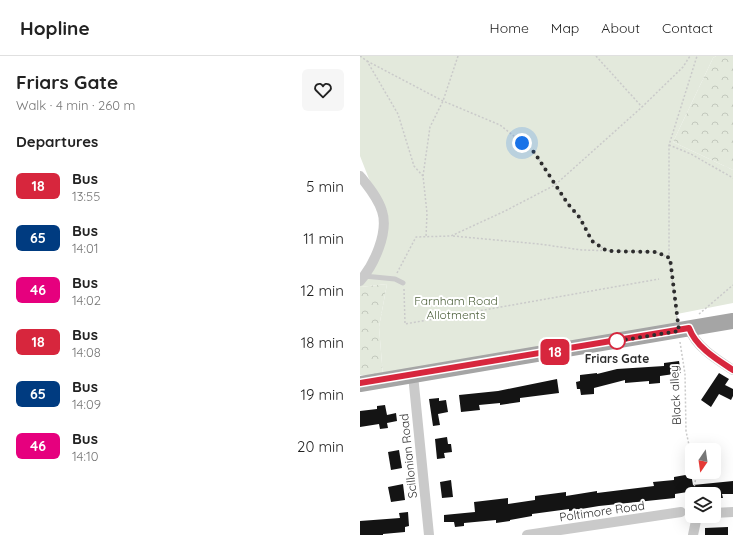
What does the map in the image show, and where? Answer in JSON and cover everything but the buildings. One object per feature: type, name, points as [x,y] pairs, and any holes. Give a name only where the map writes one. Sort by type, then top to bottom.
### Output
[{"type":"main road","points":[[360,384],[688,325],[733,320]]},
{"type":"street","points":[[360,176],[370,188],[382,212],[382,235],[377,252],[362,278]]},
{"type":"street","points":[[688,325],[693,338],[717,360],[733,370]]},
{"type":"street","name":"Scillonian Road","points":[[413,375],[429,535]]},
{"type":"street","points":[[721,513],[733,512]]},
{"type":"street","name":"Poltimore Road","points":[[527,535],[593,531],[685,515]]},
{"type":"street","points":[[691,523],[693,535]]},
{"type":"lane","points":[[362,278],[394,279],[403,283]]},
{"type":"path","points":[[360,56],[443,101],[500,125],[534,152],[568,204],[580,218],[592,241],[607,251]]},
{"type":"path","points":[[426,237],[427,213],[423,176],[430,127],[443,101],[458,56]]},
{"type":"path","points":[[596,56],[642,107]]},
{"type":"path","points":[[451,236],[505,211],[555,185],[642,107],[683,67],[690,56]]},
{"type":"path","name":"Black alley","points":[[688,443],[686,432],[685,374],[688,325],[670,258],[669,145],[697,56]]},
{"type":"path","points":[[367,61],[398,114],[414,166],[423,176]]},
{"type":"path","points":[[669,145],[691,154],[733,178]]},
{"type":"path","points":[[394,279],[416,237],[451,236],[545,244],[582,250],[656,252],[670,258]]},
{"type":"path","points":[[403,283],[406,324],[658,279]]},
{"type":"path","points":[[688,325],[733,285]]},
{"type":"green space","name":"Farnham Road Allotments","points":[[360,56],[716,56],[713,58],[673,142],[733,170],[733,303],[677,314],[678,328],[383,376],[379,327],[387,284],[360,287],[360,282],[377,252],[382,212],[360,156]]},
{"type":"green space","points":[[716,56],[733,56],[733,170],[673,142],[713,58]]},
{"type":"green space","points":[[387,284],[379,327],[383,376],[360,375],[360,287]]},
{"type":"bus line","name":"18","points":[[360,383],[384,381],[679,331],[689,328],[693,338],[717,360],[733,370]]},
{"type":"place","name":"Friars Gate","points":[[617,341]]},
{"type":"route","points":[[522,143],[534,152],[568,204],[580,218],[592,241],[607,251],[656,252],[670,258],[679,331],[617,341]]}]
